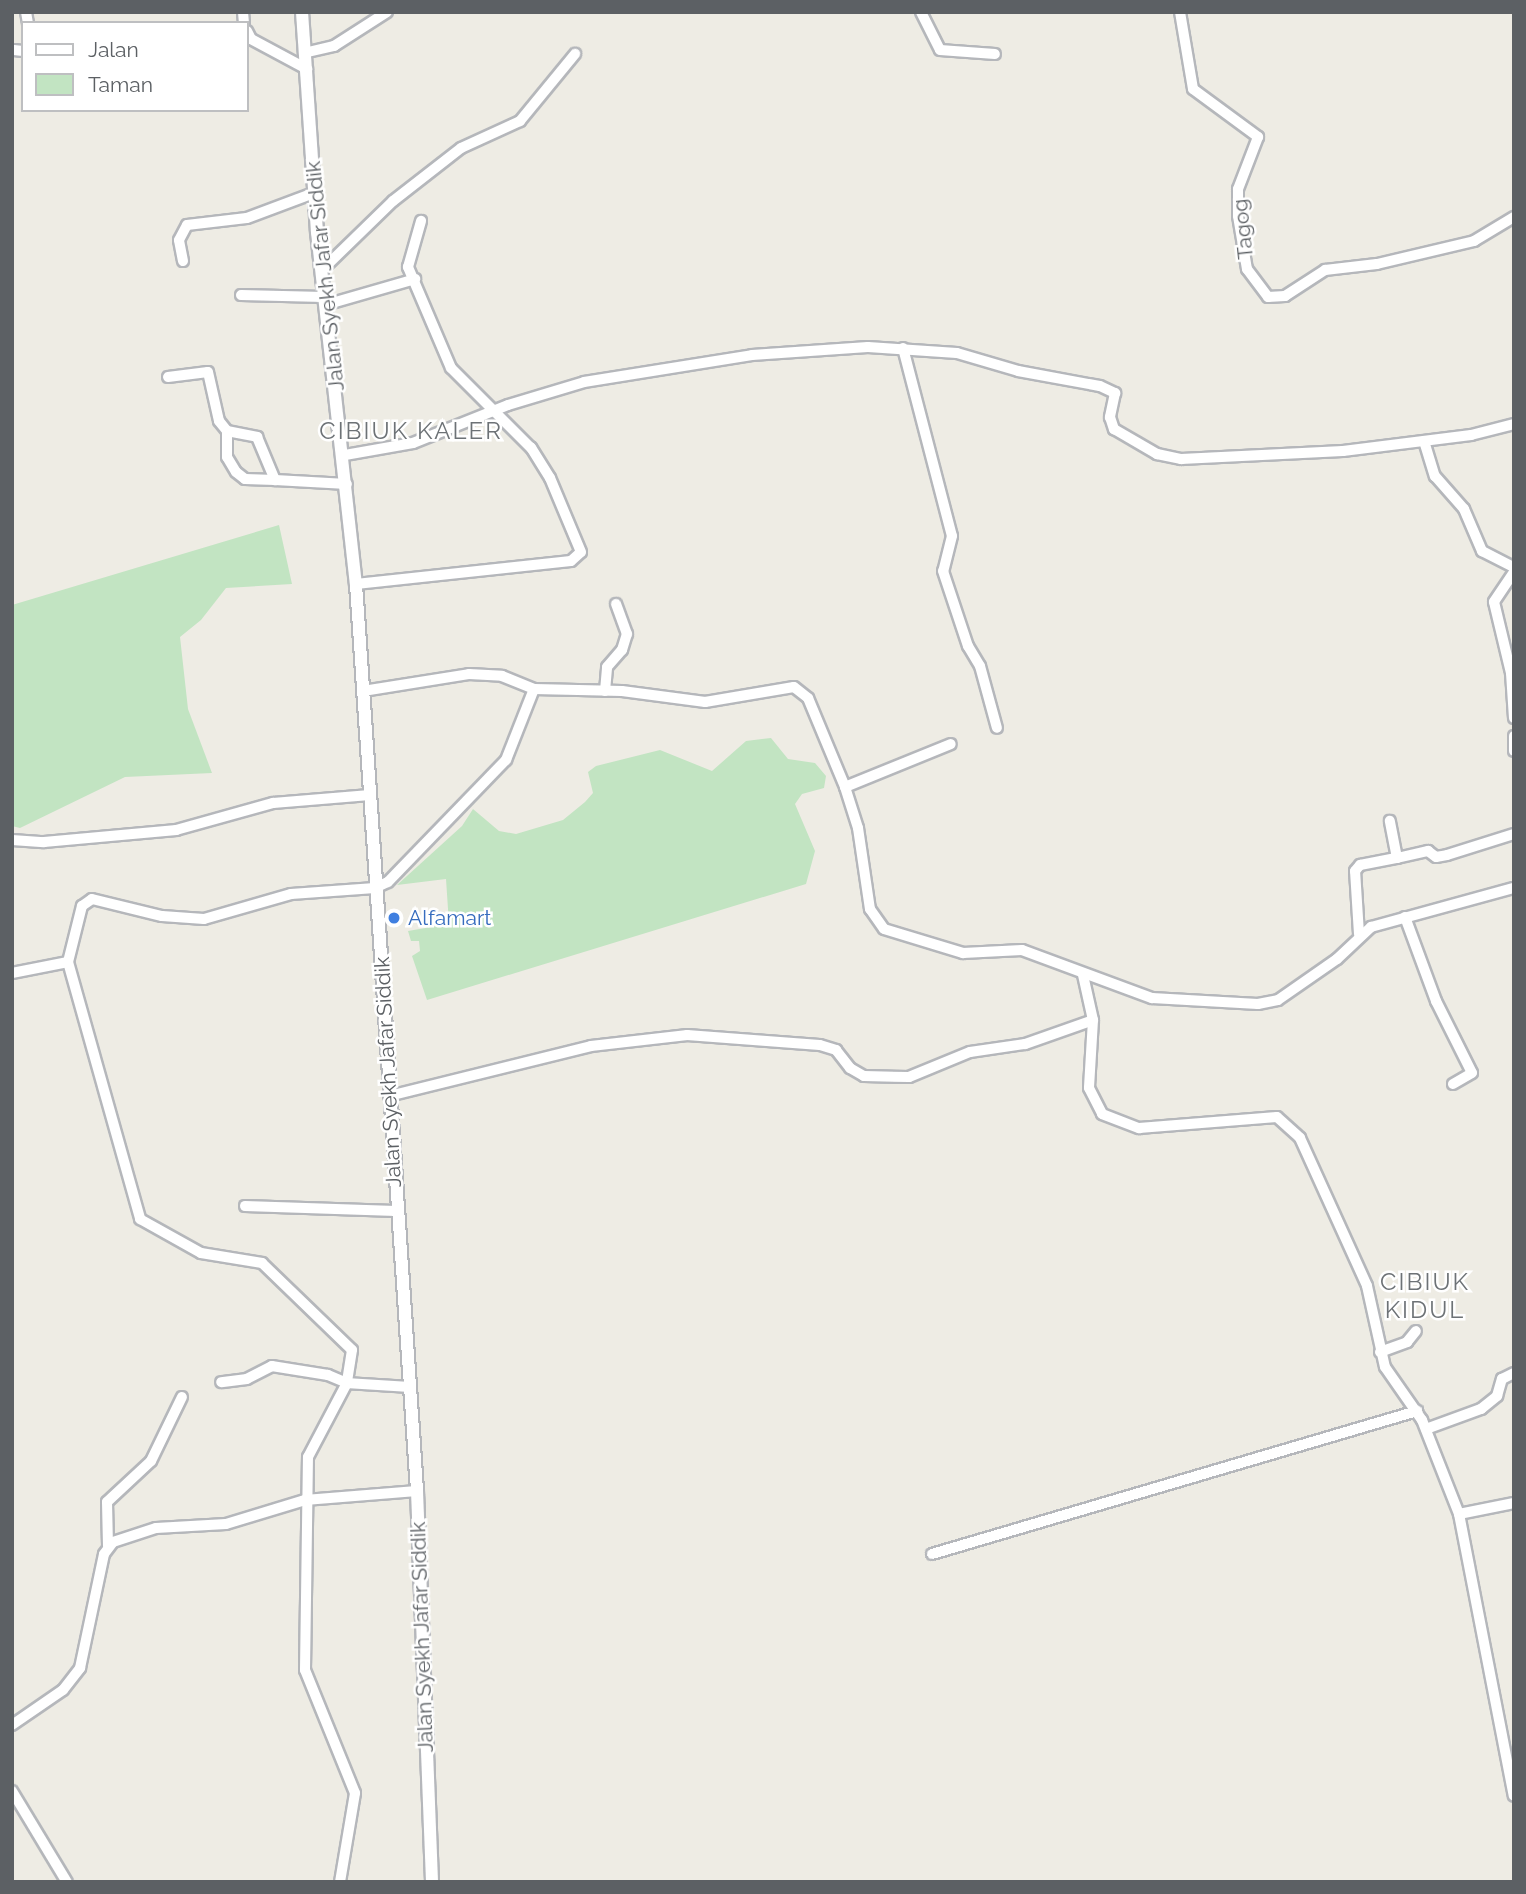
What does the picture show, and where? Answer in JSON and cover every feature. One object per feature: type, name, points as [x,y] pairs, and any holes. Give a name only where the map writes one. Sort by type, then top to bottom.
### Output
[{"type":"main road","name":"Jalan Syekh Jafar Siddik","points":[[302,12],[308,52],[314,193],[321,271],[345,455],[356,584],[416,1491],[432,1882]]},
{"type":"street","points":[[308,52],[334,46],[387,12]]},
{"type":"street","points":[[921,12],[940,50],[995,54]]},
{"type":"street","name":"Tagog","points":[[1180,12],[1193,89],[1258,137],[1238,190],[1238,216],[1247,268],[1268,297],[1285,296],[1325,270],[1377,264],[1474,241],[1514,217]]},
{"type":"street","points":[[248,36],[307,69]]},
{"type":"street","points":[[321,271],[393,201],[452,156],[520,121],[575,54]]},
{"type":"street","points":[[183,261],[179,240],[187,225],[247,218],[314,193]]},
{"type":"street","points":[[356,584],[571,561],[579,557],[580,547],[543,466],[494,410],[451,368],[408,267],[421,221]]},
{"type":"street","points":[[241,295],[325,301],[415,279]]},
{"type":"street","points":[[903,348],[952,531],[943,571],[968,646],[980,666],[998,728]]},
{"type":"street","points":[[345,455],[413,443],[494,410],[584,382],[670,366],[796,350],[903,348],[957,353],[1111,390],[1116,397],[1110,417],[1114,429],[1157,454],[1181,459],[1241,459],[1424,440],[1514,424]]},
{"type":"street","points":[[168,377],[208,372],[219,421],[227,431],[227,457],[236,472],[245,479],[347,484]]},
{"type":"street","points":[[227,431],[257,437],[275,480]]},
{"type":"street","points":[[1424,440],[1435,476],[1464,509],[1482,551],[1514,570],[1494,602],[1511,673],[1514,718]]},
{"type":"street","points":[[606,691],[607,667],[622,650],[627,634],[616,604]]},
{"type":"street","points":[[363,691],[469,674],[502,676],[534,689],[606,691],[705,702],[794,687],[812,706],[845,786],[858,828],[870,909],[884,929],[963,953],[1022,950],[1083,975],[1170,1001],[1267,1004],[1288,995],[1337,959],[1359,934],[1405,917],[1514,888]]},
{"type":"street","points":[[340,1882],[355,1793],[305,1670],[305,1500],[308,1457],[347,1384],[352,1362],[348,1342],[266,1267],[252,1259],[201,1253],[140,1219],[68,962],[82,906],[92,900],[197,920],[291,894],[375,887],[394,877],[506,761],[534,689]]},
{"type":"street","points":[[1514,736],[1514,751]]},
{"type":"street","points":[[845,786],[951,744]]},
{"type":"street","points":[[12,841],[44,842],[176,830],[273,803],[370,795]]},
{"type":"street","points":[[1390,821],[1397,859]]},
{"type":"street","points":[[1359,934],[1354,871],[1360,865],[1428,851],[1436,857],[1514,834]]},
{"type":"street","points":[[1405,917],[1436,1000],[1472,1073],[1453,1084]]},
{"type":"street","points":[[12,973],[68,962]]},
{"type":"street","points":[[1083,975],[1093,1020],[1089,1088],[1097,1109],[1112,1120],[1139,1128],[1267,1116],[1289,1123],[1300,1138],[1361,1272],[1380,1352],[1388,1373],[1417,1411],[1459,1514],[1509,1746],[1514,1796]]},
{"type":"street","points":[[389,1097],[590,1046],[687,1035],[820,1045],[836,1050],[850,1068],[864,1076],[909,1077],[970,1052],[1025,1044],[1093,1020]]},
{"type":"street","points":[[244,1206],[396,1211]]},
{"type":"street","points":[[1380,1352],[1407,1342],[1416,1331]]},
{"type":"street","points":[[221,1382],[247,1379],[272,1366],[328,1375],[347,1384],[409,1387]]},
{"type":"street","points":[[1426,1429],[1481,1409],[1497,1396],[1502,1379],[1514,1373]]},
{"type":"street","points":[[12,1725],[63,1690],[80,1668],[108,1545],[107,1502],[159,1450],[181,1397]]},
{"type":"street","points":[[932,1554],[1417,1411]]},
{"type":"street","points":[[108,1545],[156,1528],[226,1524],[305,1500],[416,1491]]},
{"type":"street","points":[[1459,1514],[1514,1503]]},
{"type":"street","points":[[12,1791],[67,1882]]},
{"type":"green space","points":[[279,525],[292,584],[226,588],[201,620],[180,637],[188,709],[212,773],[125,777],[20,828],[12,826],[12,605]]},
{"type":"green space","points":[[771,738],[788,759],[815,763],[826,776],[824,788],[802,794],[795,804],[815,851],[806,884],[427,1000],[412,956],[420,951],[419,941],[411,941],[408,931],[449,924],[446,879],[397,885],[462,826],[473,809],[499,831],[516,834],[563,820],[585,802],[593,793],[588,772],[596,766],[660,750],[712,771],[746,741]]},
{"type":"place","name":"Alfamart","points":[[394,918]]},
{"type":"district","name":"CIBIUK KALER","points":[[411,431]]},
{"type":"district","name":"CIBIUK KIDUL","points":[[1425,1296]]}]
